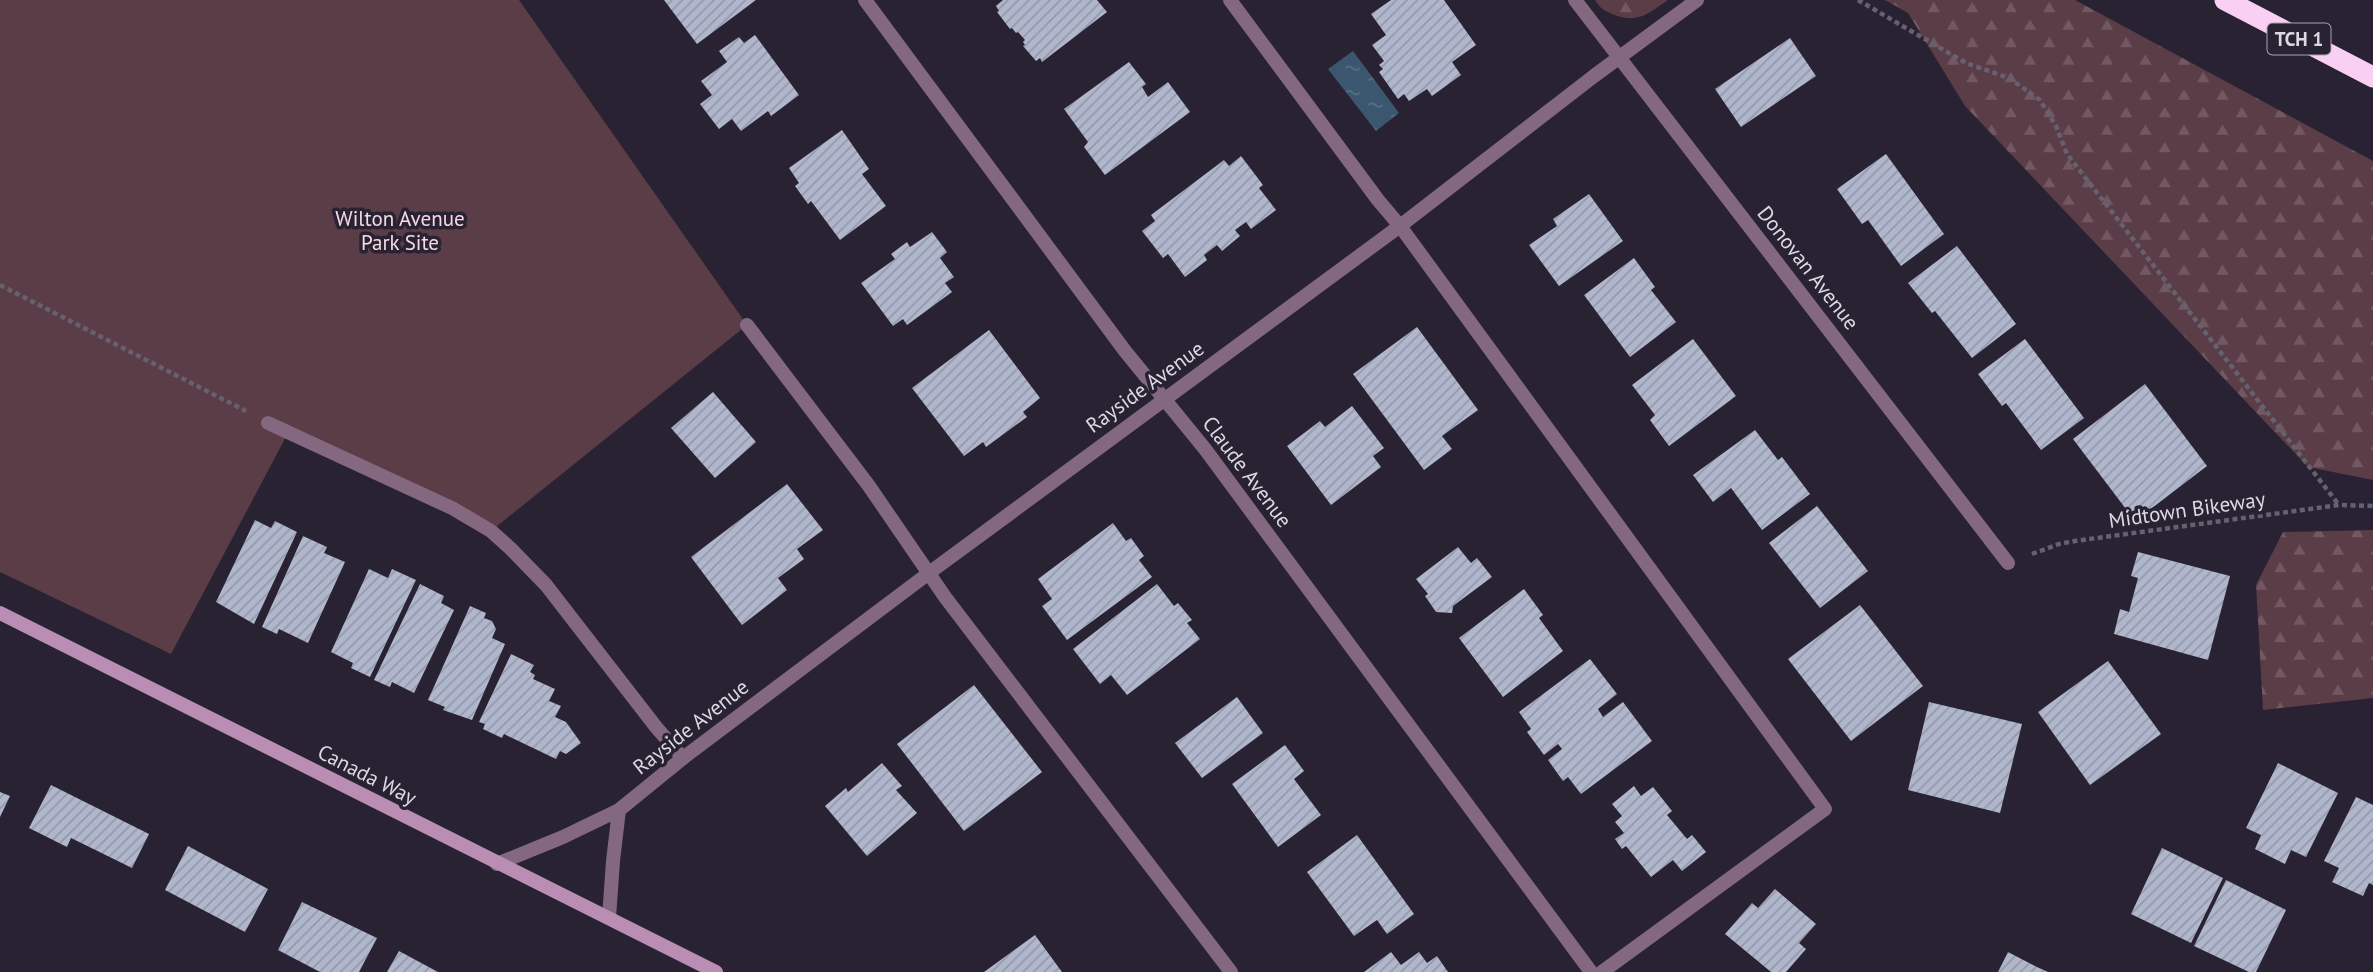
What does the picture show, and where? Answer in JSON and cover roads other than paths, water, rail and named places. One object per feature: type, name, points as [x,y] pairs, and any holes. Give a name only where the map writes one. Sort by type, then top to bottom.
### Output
[{"type":"highway","name":"TCH 1","points":[[2225,0],[2373,77]]},
{"type":"main road","name":"Canada Way","points":[[0,613],[716,972]]},
{"type":"street","name":"Claude Avenue","points":[[865,0],[1125,351],[1214,460],[1591,972]]},
{"type":"street","points":[[1230,0],[1400,226],[1825,809],[1602,972]]},
{"type":"street","name":"Donovan Avenue","points":[[1575,0],[2008,563]]},
{"type":"street","name":"Rayside Avenue","points":[[497,864],[619,810],[683,758],[929,573],[1400,226],[1697,0]]},
{"type":"street","points":[[747,325],[869,486],[945,597],[1231,972]]},
{"type":"street","points":[[268,423],[452,508],[491,531],[546,585],[683,758]]},
{"type":"street","points":[[609,918],[612,861],[619,810]]},
{"type":"water","points":[[1353,51],[1399,113],[1376,131],[1328,69]]},
{"type":"park label","name":"Wilton Avenue Park Site","points":[[400,231]]}]
